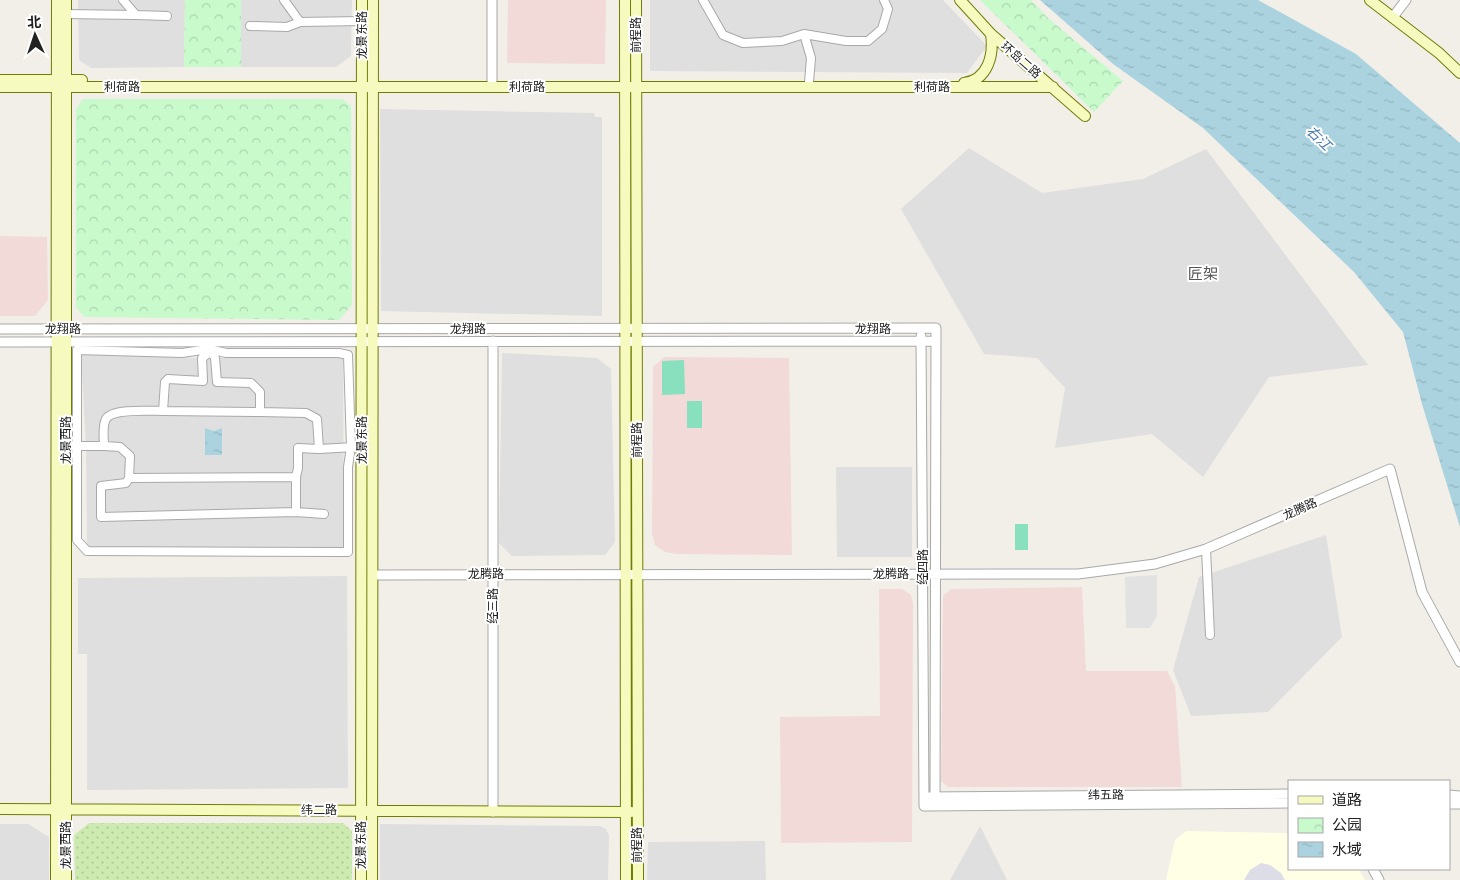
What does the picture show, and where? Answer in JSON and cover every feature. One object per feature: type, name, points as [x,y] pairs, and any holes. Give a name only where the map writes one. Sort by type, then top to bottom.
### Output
[{"type":"main road","name":"龙景西路","points":[[56,0],[61,84],[61,809],[66,880]]},
{"type":"main road","name":"龙景西路","points":[[61,84],[66,0]]},
{"type":"main road","name":"龙景东路","points":[[362,0],[362,341],[356,447],[367,811],[372,880]]},
{"type":"main road","name":"龙景东路","points":[[362,880],[367,811],[372,574],[373,0]]},
{"type":"main road","name":"前程路","points":[[625,0],[626,880]]},
{"type":"main road","name":"前程路","points":[[636,0],[638,880]]},
{"type":"main road","name":"环岛二路","points":[[960,0],[991,34],[1085,116]]},
{"type":"main road","points":[[1370,0],[1460,73]]},
{"type":"main road","name":"利荷路","points":[[636,84],[966,82],[975,80],[986,69],[991,59],[993,45],[991,34]]},
{"type":"main road","name":"利荷路","points":[[0,80],[61,84]]},
{"type":"main road","name":"利荷路","points":[[373,84],[492,81],[625,84]]},
{"type":"main road","name":"利荷路","points":[[0,87],[61,84],[636,84],[1054,87]]},
{"type":"main road","name":"龙景西路","points":[[56,880],[61,809],[66,446],[61,342]]},
{"type":"main road","name":"纬二路","points":[[0,809],[637,812]]},
{"type":"street","points":[[123,0],[136,14]]},
{"type":"street","points":[[284,0],[300,22]]},
{"type":"street","points":[[492,0],[492,81]]},
{"type":"street","points":[[703,0],[723,35],[743,43],[782,40],[804,34],[846,41],[868,41],[882,29],[888,9],[884,0]]},
{"type":"street","points":[[1393,17],[1406,0]]},
{"type":"street","points":[[66,14],[167,16]]},
{"type":"street","points":[[250,26],[287,27],[300,22],[362,21]]},
{"type":"street","points":[[804,34],[811,58],[810,82]]},
{"type":"street","name":"经四路","points":[[921,328],[924,802]]},
{"type":"street","name":"龙翔路","points":[[0,329],[936,328]]},
{"type":"street","name":"经四路","points":[[934,802],[936,328]]},
{"type":"street","name":"龙翔路","points":[[0,342],[61,342],[209,348],[362,341],[936,341]]},
{"type":"street","name":"经三路","points":[[493,812],[494,341]]},
{"type":"street","points":[[163,411],[165,382],[168,379],[203,381],[202,358],[209,348]]},
{"type":"street","points":[[209,348],[215,358],[217,382],[251,383],[260,392],[260,412]]},
{"type":"street","points":[[209,348],[226,353],[339,353],[348,355],[356,447],[348,467],[348,552],[87,551],[77,540],[78,446],[77,350],[182,353],[209,348]]},
{"type":"street","points":[[104,446],[105,421],[109,415],[117,412],[260,412],[306,413],[313,415],[318,424],[319,449]]},
{"type":"street","points":[[66,446],[120,447],[130,456],[129,478],[126,483],[101,486],[102,517],[296,512],[324,514]]},
{"type":"street","points":[[296,512],[298,448],[356,447]]},
{"type":"street","name":"龙腾路","points":[[372,574],[637,572],[1078,574],[1155,564],[1206,549],[1390,470],[1422,592],[1460,662]]},
{"type":"street","points":[[129,478],[296,477]]},
{"type":"street","points":[[1206,549],[1210,635]]},
{"type":"street","name":"纬五路","points":[[934,802],[1288,794]]},
{"type":"street","name":"纬五路","points":[[924,802],[1288,803]]},
{"type":"shaded area","points":[[78,0],[185,0],[184,67],[91,68],[79,60]]},
{"type":"shaded area","points":[[241,0],[352,0],[351,56],[336,67],[241,67]]},
{"type":"shaded area","points":[[508,0],[606,0],[605,64],[507,63]]},
{"type":"shaded area","points":[[650,0],[943,0],[987,46],[967,73],[650,71]]},
{"type":"shaded area","points":[[380,109],[594,113],[595,117],[602,117],[602,316],[381,311]]},
{"type":"shaded area","points":[[969,148],[1042,193],[1143,179],[1206,149],[1368,365],[1269,377],[1203,477],[1152,434],[1055,448],[1065,388],[1037,358],[984,354],[901,209]]},
{"type":"shaded area","points":[[0,236],[47,237],[48,300],[35,316],[0,316]]},
{"type":"shaded area","points":[[81,353],[202,358],[343,356],[344,547],[87,547],[86,446]]},
{"type":"shaded area","points":[[502,353],[597,358],[611,369],[615,542],[605,555],[512,556],[499,543]]},
{"type":"shaded area","points":[[664,357],[789,358],[792,555],[676,554],[665,552],[655,545],[652,534],[653,367]]},
{"type":"shaded area","points":[[836,467],[912,467],[912,557],[837,557]]},
{"type":"shaded area","points":[[1326,535],[1342,637],[1268,712],[1191,716],[1173,670],[1199,577]]},
{"type":"shaded area","points":[[1157,575],[1157,616],[1150,628],[1126,628],[1125,577]]},
{"type":"shaded area","points":[[347,576],[348,788],[87,790],[87,654],[78,654],[78,578]]},
{"type":"shaded area","points":[[1082,587],[1086,671],[1167,671],[1175,686],[1182,787],[948,787],[941,781],[943,596],[951,589]]},
{"type":"shaded area","points":[[879,589],[902,589],[911,595],[913,604],[912,842],[781,843],[780,717],[880,716]]},
{"type":"shaded area","points":[[0,824],[28,824],[49,837],[49,880],[0,880]]},
{"type":"shaded area","points":[[380,824],[600,826],[606,829],[609,836],[608,880],[380,880]]},
{"type":"shaded area","points":[[980,826],[1007,880],[950,880]]},
{"type":"shaded area","points":[[1186,831],[1288,833],[1288,870],[1360,870],[1365,880],[1166,880],[1175,840]]},
{"type":"shaded area","points":[[765,841],[766,880],[647,880],[648,842]]},
{"type":"shaded area","points":[[1261,863],[1270,865],[1281,873],[1285,880],[1244,880],[1250,870]]},
{"type":"green space","points":[[185,0],[241,0],[241,67],[184,67]]},
{"type":"green space","points":[[980,0],[1031,0],[1047,17],[1123,81],[1094,112]]},
{"type":"green space","points":[[83,99],[343,99],[351,106],[352,305],[339,320],[84,317],[76,307],[76,109]]},
{"type":"green space","points":[[684,360],[685,394],[662,395],[662,361]]},
{"type":"green space","points":[[687,401],[702,401],[702,428],[687,428]]},
{"type":"green space","points":[[1015,524],[1028,524],[1028,550],[1015,550]]},
{"type":"green space","points":[[89,823],[343,823],[352,831],[352,880],[75,880],[74,835]]},
{"type":"water","name":"右江","points":[[1040,0],[1258,0],[1356,54],[1460,143],[1460,527],[1422,404],[1403,332],[1354,272],[1203,128],[1113,64]]},
{"type":"water","points":[[205,428],[214,431],[222,428],[222,455],[205,455]]},
{"type":"district","name":"匠架","points":[[1203,274]]}]
